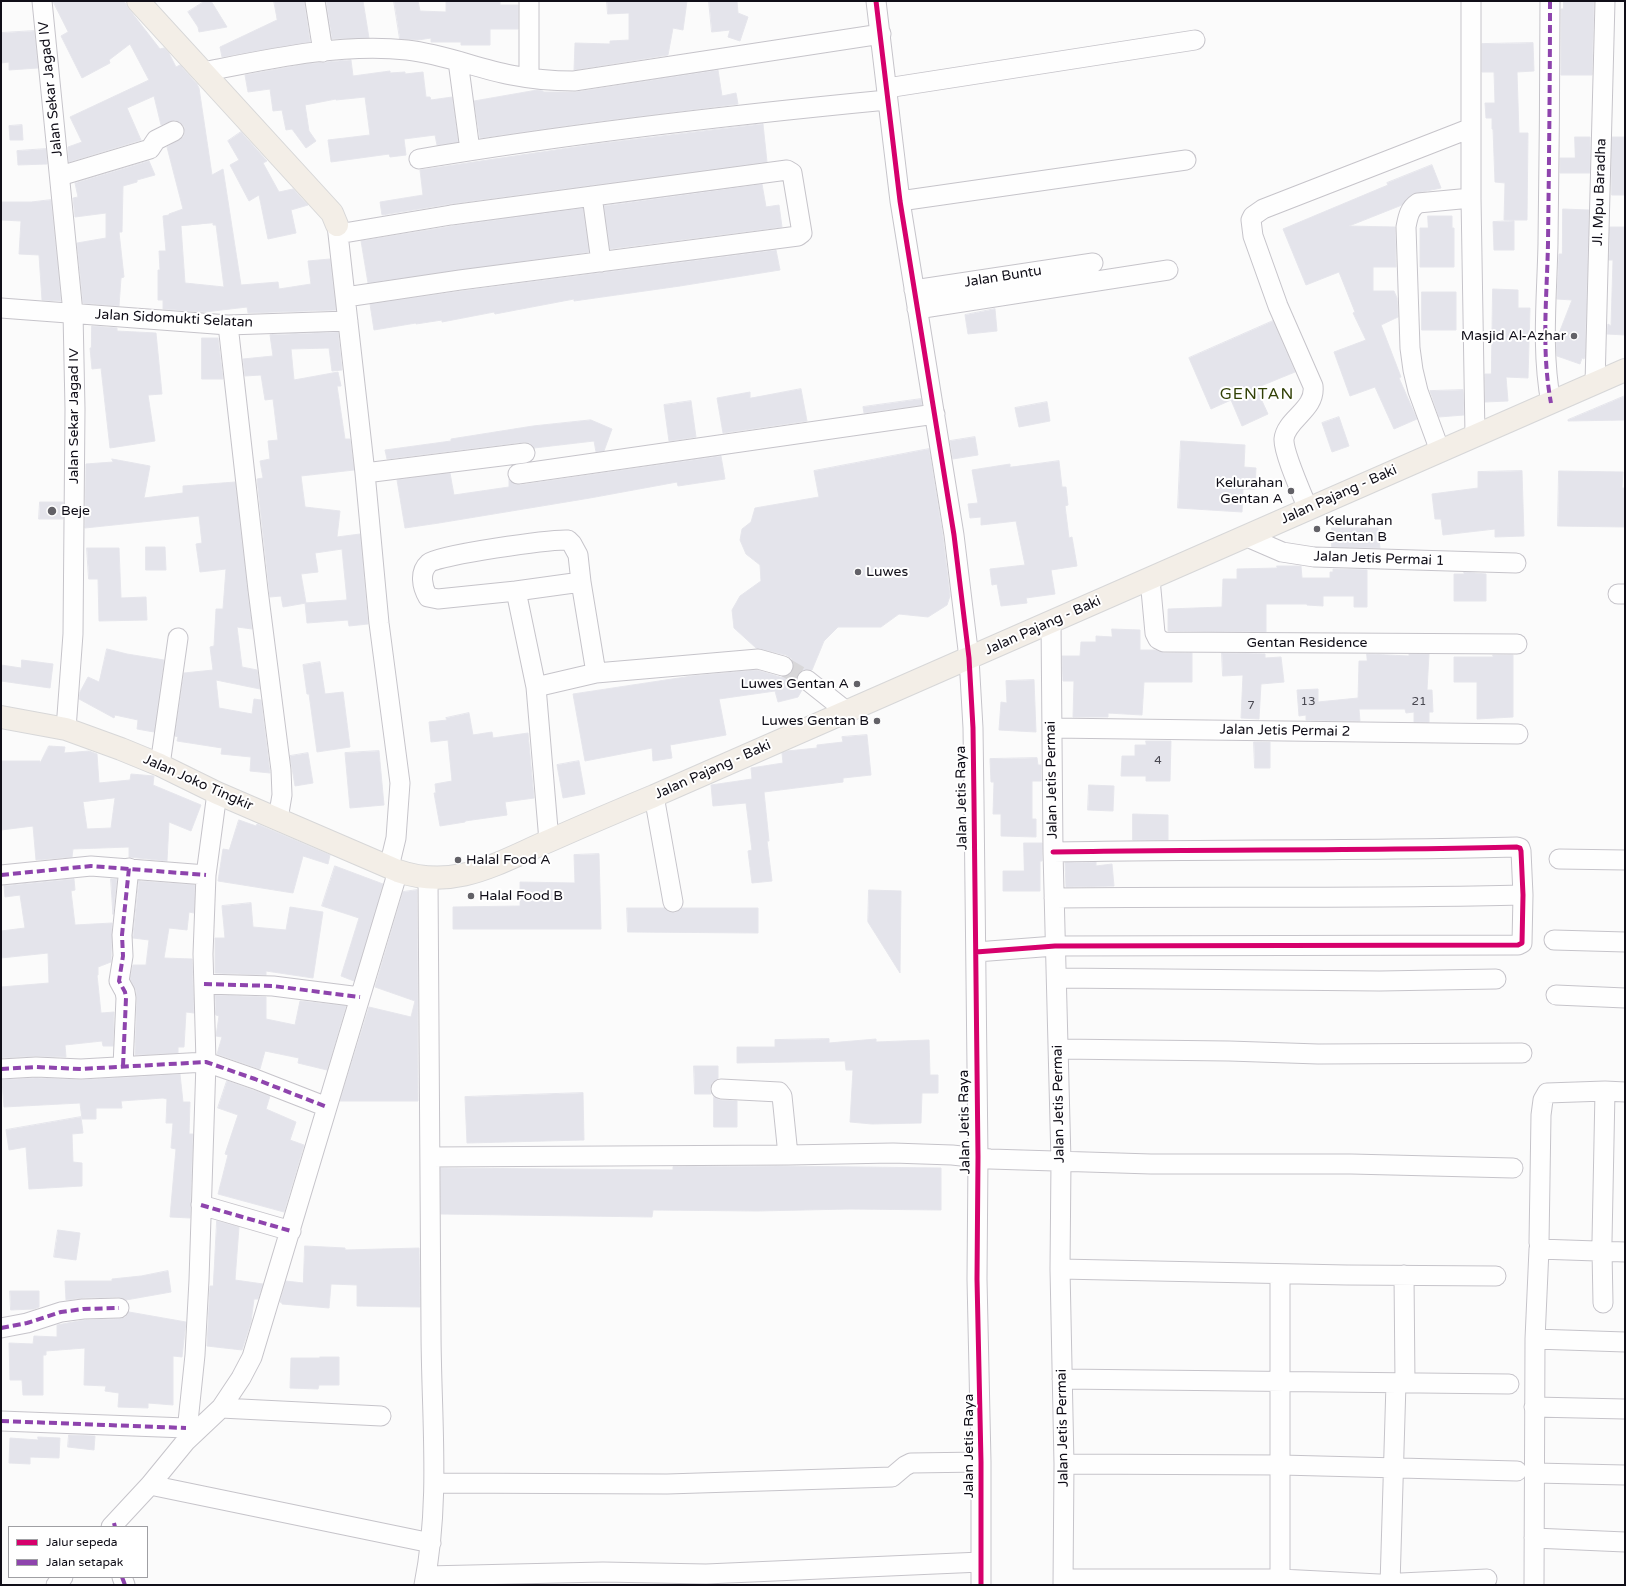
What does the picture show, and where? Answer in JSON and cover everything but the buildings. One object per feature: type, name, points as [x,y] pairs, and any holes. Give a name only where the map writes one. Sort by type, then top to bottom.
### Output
[{"type":"main road","points":[[138,1],[332,213],[337,230]]},
{"type":"main road","name":"Jalan Pajang - Baki","points":[[394,869],[413,876],[442,878],[482,870],[502,863],[549,841],[1625,370]]},
{"type":"main road","name":"Jalan Joko Tingkir","points":[[1,717],[66,728],[160,765],[217,793],[394,869]]},
{"type":"street","name":"Jalan Sekar Jagad IV","points":[[42,1],[73,313],[75,409],[73,634],[66,728]]},
{"type":"street","points":[[315,1],[323,52]]},
{"type":"street","points":[[529,1],[529,78]]},
{"type":"street","name":"Jalan Jetis Raya","points":[[876,1],[900,201],[954,535],[968,658],[973,728],[978,1157],[977,1279],[982,1462],[981,1585]]},
{"type":"street","points":[[1471,1],[1471,198],[1475,435]]},
{"type":"street","points":[[1547,404],[1548,386],[1545,341],[1549,193],[1550,1]]},
{"type":"street","name":"Jl. Mpu Baradha","points":[[1595,384],[1605,1]]},
{"type":"street","points":[[203,72],[264,60],[323,52],[379,49],[407,50],[458,61],[510,75],[556,81],[574,81],[881,34]]},
{"type":"street","points":[[419,159],[470,150],[625,128],[887,94],[1195,40]]},
{"type":"street","points":[[458,61],[470,150]]},
{"type":"street","points":[[1308,509],[1286,450],[1284,438],[1286,431],[1309,404],[1312,397],[1313,386],[1276,299],[1253,236],[1251,220],[1253,216],[1263,209],[1471,128]]},
{"type":"street","name":"Jalan Sekar Jagad IV","points":[[60,176],[150,149],[156,140],[174,131]]},
{"type":"street","points":[[900,201],[1186,160]]},
{"type":"street","points":[[113,1526],[150,1485],[186,1434],[221,1408],[241,1378],[252,1357],[360,997],[394,869],[400,783],[379,623],[365,473],[348,321],[350,297],[337,230],[789,170],[792,173],[802,233],[798,236],[350,297]]},
{"type":"street","points":[[592,196],[601,262]]},
{"type":"street","points":[[1440,451],[1418,391],[1412,362],[1410,348],[1406,227],[1408,216],[1412,207],[1418,203],[1471,198]]},
{"type":"street","name":"Jalan Buntu","points":[[914,290],[1092,263]]},
{"type":"street","points":[[917,309],[1168,270]]},
{"type":"street","name":"Jalan Sidomukti Selatan","points":[[1,308],[228,325],[348,321]]},
{"type":"street","points":[[228,325],[258,590],[281,770],[282,795],[278,819]]},
{"type":"street","points":[[518,474],[935,414]]},
{"type":"street","points":[[365,473],[525,453]]},
{"type":"street","name":"Jalan Jetis Permai 1","points":[[1245,536],[1282,552],[1314,557],[1516,563]]},
{"type":"street","points":[[580,582],[438,600],[428,597],[424,590],[422,581],[425,568],[430,562],[436,559],[465,553],[568,540],[578,555],[580,582],[596,673]]},
{"type":"street","name":"Gentan Residence","points":[[1150,579],[1154,633],[1158,639],[1164,642],[1517,644]]},
{"type":"street","points":[[516,591],[536,687],[549,841]]},
{"type":"street","name":"Jalan Jetis Permai","points":[[1051,622],[1053,852],[1061,1161],[1060,1269],[1064,1464],[1063,1582]]},
{"type":"street","points":[[160,765],[178,638]]},
{"type":"street","points":[[536,687],[596,673],[758,659],[782,666]]},
{"type":"street","points":[[806,680],[846,711]]},
{"type":"street","name":"Jalan Jetis Permai 2","points":[[1052,728],[1518,734]]},
{"type":"street","points":[[186,1434],[195,1355],[199,1280],[206,1062],[203,954],[206,875],[217,793]]},
{"type":"street","points":[[654,796],[673,902]]},
{"type":"street","points":[[976,952],[1056,946],[1518,945],[1522,943],[1523,895],[1521,851],[1520,848],[1517,847],[1053,852]]},
{"type":"street","points":[[1559,858],[1625,860]]},
{"type":"street","points":[[1,875],[91,866],[206,875]]},
{"type":"street","points":[[123,1066],[126,998],[125,992],[119,981],[123,956],[122,935],[129,868]]},
{"type":"street","points":[[428,878],[430,1330],[434,1483],[431,1543],[425,1581],[603,1572],[706,1574],[981,1562]]},
{"type":"street","points":[[1054,898],[1409,898],[1523,895]]},
{"type":"street","points":[[1554,940],[1625,942]]},
{"type":"street","points":[[1057,978],[1380,981],[1496,979]]},
{"type":"street","points":[[204,984],[273,986],[360,997]]},
{"type":"street","points":[[1556,995],[1625,998]]},
{"type":"street","points":[[1058,1049],[1229,1051],[1318,1054],[1522,1053]]},
{"type":"street","points":[[1,1069],[36,1067],[81,1069],[206,1062],[327,1107]]},
{"type":"street","points":[[721,1089],[779,1092],[782,1096],[788,1155]]},
{"type":"street","points":[[1603,1303],[1602,1246],[1605,1091]]},
{"type":"street","points":[[1539,1243],[1541,1115],[1543,1100],[1547,1093],[1554,1092],[1625,1092]]},
{"type":"street","points":[[430,1156],[916,1154],[990,1159],[1151,1164],[1351,1164],[1513,1168]]},
{"type":"street","points":[[201,1205],[291,1231]]},
{"type":"street","points":[[1534,1585],[1534,1538],[1526,1472],[1534,1407],[1539,1248],[1602,1246],[1625,1252]]},
{"type":"street","points":[[1060,1269],[1280,1274],[1496,1276]]},
{"type":"street","points":[[1280,1274],[1280,1582]]},
{"type":"street","points":[[1389,1584],[1394,1468],[1400,1383],[1404,1275]]},
{"type":"street","points":[[1,1328],[27,1324],[61,1312],[83,1308],[119,1308]]},
{"type":"street","points":[[1535,1339],[1625,1342]]},
{"type":"street","points":[[1062,1379],[1509,1384]]},
{"type":"street","points":[[1534,1407],[1625,1409]]},
{"type":"street","points":[[221,1408],[381,1416]]},
{"type":"street","points":[[1,1421],[186,1434]]},
{"type":"street","points":[[434,1483],[667,1484],[892,1478],[908,1464],[982,1462]]},
{"type":"street","points":[[1064,1464],[1281,1465],[1625,1474]]},
{"type":"street","points":[[150,1485],[431,1543]]},
{"type":"street","points":[[1534,1538],[1625,1542]]},
{"type":"street","points":[[1063,1582],[1280,1582],[1389,1584],[1487,1579]]},
{"type":"tunnel","points":[[783,666],[807,680]]},
{"type":"marked path","points":[[1550,1],[1548,243],[1545,343],[1551,403]]},
{"type":"marked path","points":[[1,875],[91,866],[206,875]]},
{"type":"marked path","points":[[123,1066],[126,998],[125,992],[119,981],[123,956],[122,935],[129,868]]},
{"type":"marked path","points":[[204,984],[273,986],[360,997]]},
{"type":"marked path","points":[[1,1069],[36,1067],[81,1069],[206,1062],[327,1107]]},
{"type":"marked path","points":[[201,1205],[291,1231]]},
{"type":"marked path","points":[[1,1328],[27,1323],[61,1312],[83,1309],[119,1308]]},
{"type":"marked path","points":[[1,1421],[186,1428]]},
{"type":"marked path","points":[[122,1578],[125,1585]]},
{"type":"cycle path","points":[[876,1],[900,201],[954,535],[969,658],[973,728],[974,801],[978,1157],[977,1279],[981,1462],[981,1585]]},
{"type":"cycle path","points":[[976,952],[1055,946],[1518,945],[1522,943],[1523,895],[1521,851],[1520,848],[1517,847],[1053,852]]},
{"type":"place","name":"Masjid Al-Azhar","points":[[1574,336]]},
{"type":"place","name":"Kelurahan Gentan A","points":[[1291,491]]},
{"type":"place","name":"Beje","points":[[52,511]]},
{"type":"place","name":"Kelurahan Gentan B","points":[[1317,529]]},
{"type":"place","name":"Luwes","points":[[858,572]]},
{"type":"place","name":"Luwes Gentan A","points":[[857,684]]},
{"type":"place","name":"Luwes Gentan B","points":[[877,721]]},
{"type":"place","name":"Halal Food A","points":[[458,860]]},
{"type":"place","name":"Halal Food B","points":[[471,896]]},
{"type":"district","name":"GENTAN","points":[[1257,395]]}]
